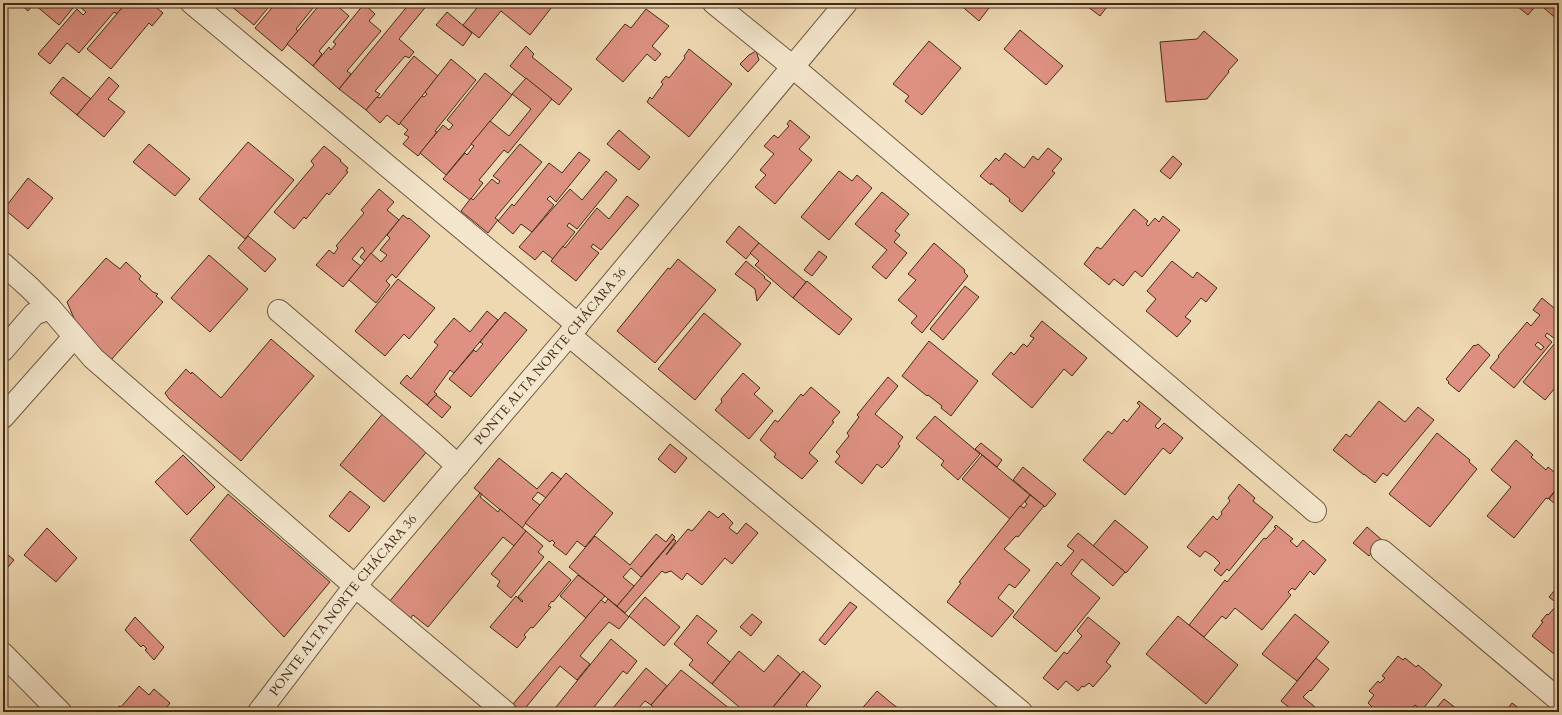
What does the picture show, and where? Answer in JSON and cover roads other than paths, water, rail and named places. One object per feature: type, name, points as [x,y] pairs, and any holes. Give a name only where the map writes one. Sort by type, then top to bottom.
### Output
[{"type":"street","points":[[192,3],[1021,712]]},
{"type":"street","points":[[714,3],[793,67],[1315,512]]},
{"type":"street","name":"PONTE ALTA NORTE CHÁCARA 36","points":[[258,712],[355,586],[574,330],[846,3]]},
{"type":"street","points":[[3,264],[50,308],[93,358],[355,586],[505,712]]},
{"type":"street","points":[[3,350],[34,314],[50,308]]},
{"type":"street","points":[[280,311],[458,466]]},
{"type":"street","points":[[3,417],[74,337]]},
{"type":"street","points":[[1382,551],[1559,700]]},
{"type":"street","points":[[3,654],[60,712]]}]
